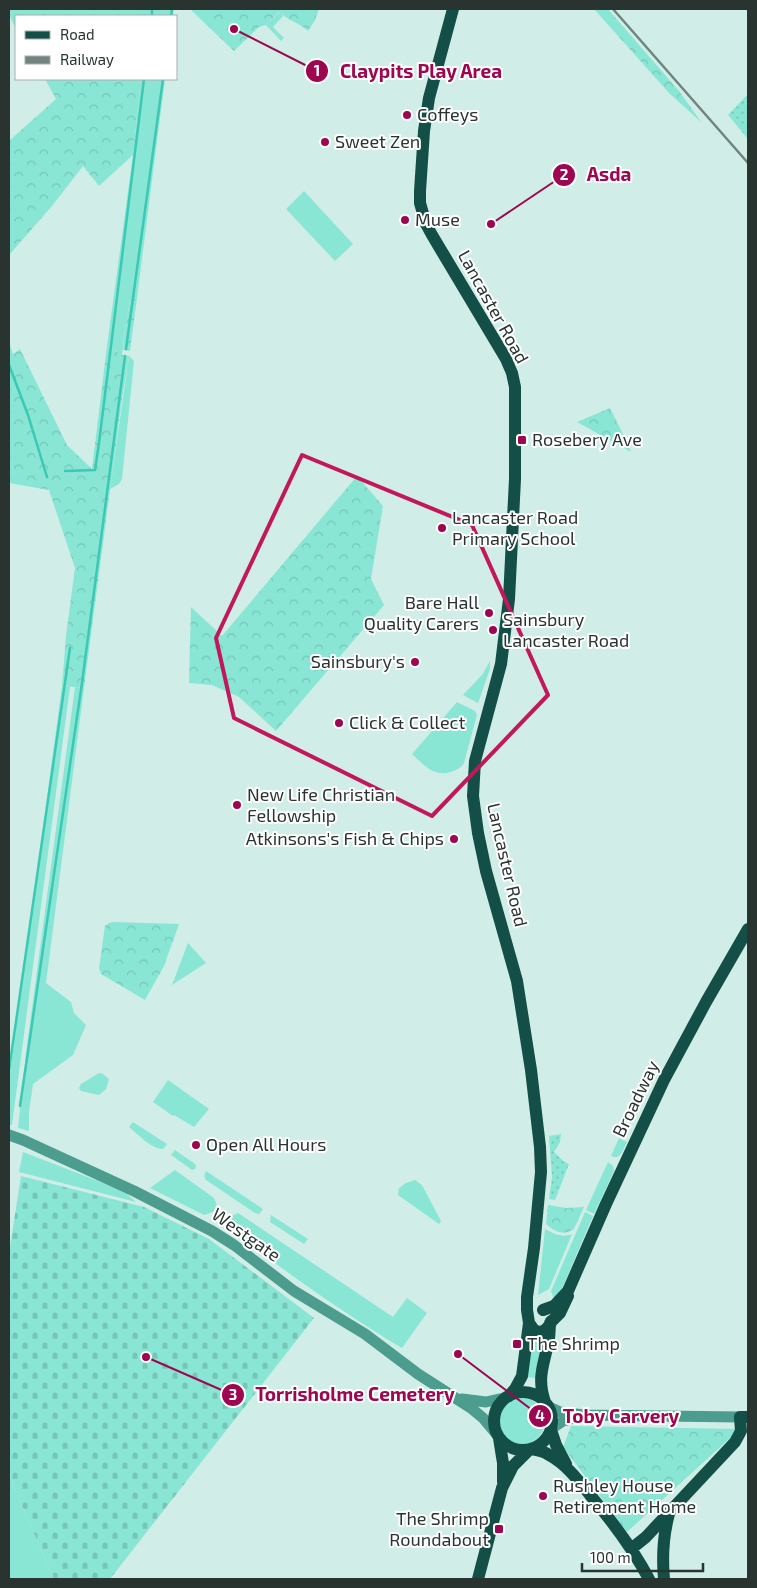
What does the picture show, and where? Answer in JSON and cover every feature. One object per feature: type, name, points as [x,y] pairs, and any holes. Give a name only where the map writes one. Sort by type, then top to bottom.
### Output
[{"type":"main road","name":"Lancaster Road","points":[[453,9],[426,116],[420,202],[429,229],[506,359],[515,387],[515,485],[510,599],[501,664],[475,761],[473,790],[484,863],[517,981],[532,1079],[541,1172],[526,1302],[529,1322],[522,1376],[515,1389],[508,1396]]},
{"type":"main road","name":"Broadway","points":[[542,1310],[554,1306],[568,1291],[609,1196],[664,1080],[748,929]]},
{"type":"main road","name":"Lancaster Road","points":[[530,1278],[534,1300],[542,1310]]},
{"type":"main road","name":"Broadway","points":[[550,1324],[564,1308],[568,1291]]},
{"type":"main road","points":[[550,1324],[546,1330],[539,1332],[534,1330],[529,1322],[531,1313],[536,1310],[542,1310],[549,1315],[550,1324],[549,1337],[542,1366],[541,1381],[546,1404],[551,1414],[551,1429],[560,1453],[573,1474],[631,1549],[649,1579]]},
{"type":"main road","points":[[478,1579],[502,1488],[504,1463],[495,1426],[494,1418],[497,1409],[508,1396],[525,1392],[539,1397],[546,1404]]},
{"type":"main road","points":[[631,1549],[646,1537],[739,1437],[744,1417]]},
{"type":"main road","points":[[502,1488],[514,1466],[530,1449],[544,1441],[551,1429]]},
{"type":"main road","points":[[499,1437],[512,1448],[519,1450],[530,1449],[552,1456],[573,1474]]},
{"type":"main road","points":[[664,1579],[663,1549],[665,1530],[670,1512]]},
{"type":"street","name":"Westgate","points":[[9,1135],[134,1191],[212,1231],[234,1245],[294,1291],[365,1334],[446,1394],[483,1418],[499,1437]]},
{"type":"street","name":"Westgate","points":[[446,1394],[464,1400],[481,1402],[495,1401],[508,1396]]},
{"type":"street","points":[[546,1404],[560,1412],[584,1416],[744,1417]]},
{"type":"street","points":[[551,1429],[563,1421],[584,1416]]},
{"type":"highlighted area","points":[[302,455],[472,525],[548,695],[432,816],[234,718],[216,638]]},
{"type":"green space","points":[[9,9],[148,9],[148,15],[15,15],[15,27],[9,15]]},
{"type":"green space","points":[[148,9],[174,9],[173,15],[148,15]]},
{"type":"green space","points":[[190,9],[319,9],[308,31],[279,12],[266,25],[259,27],[234,51]]},
{"type":"green space","points":[[594,9],[608,9],[679,91],[702,123],[669,93]]},
{"type":"green space","points":[[280,12],[283,16],[273,27],[284,38],[281,41],[266,25]]},
{"type":"green space","points":[[46,80],[141,80],[133,155],[99,186],[83,166],[52,206],[9,255],[9,141],[56,99]]},
{"type":"green space","points":[[141,80],[165,80],[137,298],[130,300],[122,355],[107,346],[133,155]]},
{"type":"green space","points":[[748,94],[748,139],[728,115]]},
{"type":"green space","points":[[304,191],[353,244],[335,261],[286,209]]},
{"type":"green space","points":[[137,298],[130,351],[123,350],[130,300]]},
{"type":"green space","points":[[9,342],[13,354],[20,349],[67,445],[92,469],[107,346],[122,355],[129,356],[84,688],[62,686],[75,568],[49,490],[9,483]]},
{"type":"green space","points":[[129,356],[134,361],[122,479],[119,484],[110,489]]},
{"type":"green space","points":[[610,408],[628,444],[631,452],[577,422]]},
{"type":"green space","points":[[357,476],[383,506],[371,579],[384,605],[276,731],[239,697],[212,685],[189,683],[191,607],[222,636]]},
{"type":"green space","points":[[490,661],[490,669],[478,703],[463,695],[482,675]]},
{"type":"green space","points":[[62,686],[70,687],[12,1125],[9,1125],[9,1080]]},
{"type":"green space","points":[[75,687],[84,688],[46,983],[71,1002],[74,1013],[86,1025],[73,1055],[33,1084],[29,1112],[29,1131],[18,1128],[26,1053]]},
{"type":"green space","points":[[457,702],[475,711],[477,715],[464,763],[460,768],[451,772],[439,773],[429,769],[412,754]]},
{"type":"green space","points":[[113,922],[179,924],[164,966],[145,1000],[101,974],[99,968],[105,926]]},
{"type":"green space","points":[[188,943],[206,963],[172,985]]},
{"type":"green space","points":[[99,1073],[109,1079],[106,1089],[99,1095],[81,1091],[79,1088],[81,1084]]},
{"type":"green space","points":[[168,1080],[209,1109],[194,1127],[173,1116],[153,1102]]},
{"type":"green space","points":[[133,1122],[167,1144],[163,1149],[149,1144],[129,1127]]},
{"type":"green space","points":[[561,1134],[560,1142],[554,1152],[569,1164],[555,1200],[549,1199],[552,1177],[549,1136]]},
{"type":"green space","points":[[619,1138],[627,1142],[623,1151],[617,1157],[611,1156]]},
{"type":"green space","points":[[175,1150],[195,1164],[195,1169],[192,1170],[171,1155]]},
{"type":"green space","points":[[23,1152],[124,1191],[136,1202],[19,1172]]},
{"type":"green space","points":[[608,1162],[613,1166],[614,1171],[594,1214],[586,1210]]},
{"type":"green space","points":[[175,1170],[214,1198],[217,1205],[213,1212],[204,1215],[150,1188]]},
{"type":"green space","points":[[206,1171],[263,1209],[259,1214],[255,1213],[206,1180],[204,1176]]},
{"type":"green space","points":[[21,1176],[144,1207],[209,1239],[314,1318],[110,1579],[54,1579],[9,1476],[9,1253]]},
{"type":"green space","points":[[415,1180],[422,1185],[441,1221],[439,1224],[398,1195],[399,1188]]},
{"type":"green space","points":[[548,1205],[566,1208],[584,1207],[574,1229],[563,1233],[556,1231],[546,1224]]},
{"type":"green space","points":[[585,1212],[593,1216],[561,1291],[554,1299],[551,1291]]},
{"type":"green space","points":[[238,1213],[393,1317],[407,1298],[427,1313],[402,1348],[291,1275],[227,1228],[230,1218]]},
{"type":"green space","points":[[271,1215],[308,1239],[304,1244],[270,1222]]},
{"type":"green space","points":[[545,1229],[555,1234],[572,1234],[549,1289],[538,1295]]},
{"type":"green space","points":[[531,1337],[543,1338],[536,1378],[526,1377]]},
{"type":"green space","points":[[522,1398],[535,1402],[541,1408],[545,1421],[541,1434],[535,1440],[522,1444],[509,1440],[503,1434],[499,1421],[503,1408],[509,1402]]},
{"type":"green space","points":[[571,1426],[740,1429],[627,1532],[563,1447]]},
{"type":"green space","points":[[9,1476],[54,1579],[9,1579]]},
{"type":"waterway","points":[[152,9],[152,15]]},
{"type":"waterway","points":[[171,15],[172,9]]},
{"type":"waterway","points":[[65,471],[95,470],[144,80]]},
{"type":"waterway","points":[[126,349],[163,80]]},
{"type":"waterway","points":[[20,1106],[82,683],[125,356]]},
{"type":"waterway","points":[[9,365],[28,415],[47,477]]},
{"type":"waterway","points":[[9,1070],[70,648]]},
{"type":"railway","points":[[613,9],[748,163]]},
{"type":"place","name":"Claypits Play Area","points":[[234,29]]},
{"type":"place","name":"Coffeys","points":[[407,115]]},
{"type":"place","name":"Sweet Zen","points":[[325,142]]},
{"type":"place","name":"Muse","points":[[405,220]]},
{"type":"place","name":"Asda","points":[[491,224]]},
{"type":"place","name":"Rosebery Ave","points":[[522,440]]},
{"type":"place","name":"Lancaster Road Primary School","points":[[442,528]]},
{"type":"place","name":"Bare Hall Quality Carers","points":[[489,613]]},
{"type":"place","name":"Sainsbury Lancaster Road","points":[[493,630]]},
{"type":"place","name":"Sainsbury's","points":[[415,662]]},
{"type":"place","name":"Click & Collect","points":[[339,723]]},
{"type":"place","name":"New Life Christian Fellowship","points":[[237,805]]},
{"type":"place","name":"Atkinsons's Fish & Chips","points":[[454,839]]},
{"type":"place","name":"Open All Hours","points":[[196,1145]]},
{"type":"place","name":"The Shrimp","points":[[517,1344]]},
{"type":"place","name":"Toby Carvery","points":[[458,1354]]},
{"type":"place","name":"Torrisholme Cemetery","points":[[146,1357]]},
{"type":"place","name":"Rushley House Retirement Home","points":[[543,1496]]},
{"type":"place","name":"The Shrimp Roundabout","points":[[499,1529]]}]
